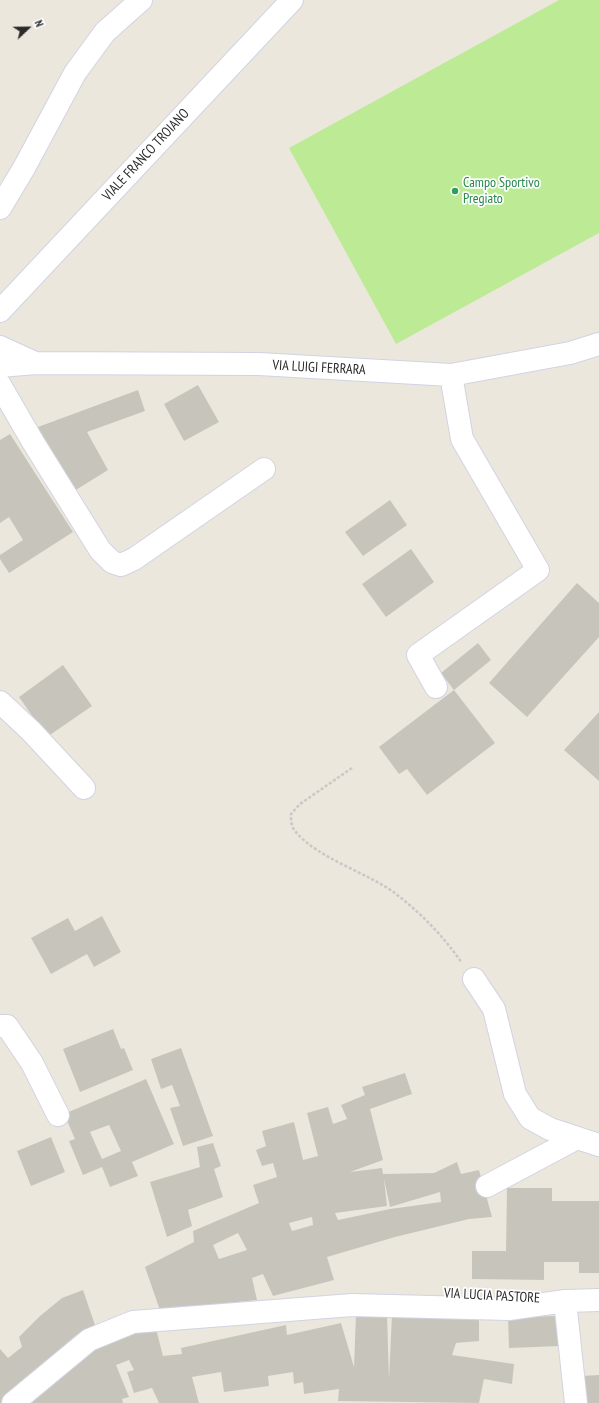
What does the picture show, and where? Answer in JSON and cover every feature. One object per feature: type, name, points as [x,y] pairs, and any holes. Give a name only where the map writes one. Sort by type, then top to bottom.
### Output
[{"type":"street","points":[[0,208],[24,168],[75,73],[105,32],[142,0]]},
{"type":"street","name":"VIALE FRANCO TROIANO","points":[[0,311],[292,0]]},
{"type":"street","name":"VIA LUIGI FERRARA","points":[[0,366],[36,363],[259,364],[451,376],[570,353],[599,344]]},
{"type":"street","name":"VIA LUIGI FERRARA","points":[[0,347],[36,363]]},
{"type":"street","points":[[436,687],[418,655],[538,570],[462,439],[451,376]]},
{"type":"street","points":[[0,385],[74,511],[100,550],[112,562],[121,565],[134,560],[264,469]]},
{"type":"street","points":[[0,702],[31,731],[84,788]]},
{"type":"street","points":[[474,979],[494,1009],[515,1094],[530,1118],[550,1129],[599,1145]]},
{"type":"street","points":[[0,1026],[7,1026],[32,1063],[58,1115]]},
{"type":"street","points":[[487,1186],[578,1138]]},
{"type":"street","name":"VIA LUCIA PASTORE","points":[[13,1403],[89,1340],[133,1322],[352,1305],[508,1309],[565,1301],[599,1300]]},
{"type":"street","points":[[565,1301],[576,1403]]},
{"type":"path","points":[[352,768],[300,804],[291,814],[291,822],[294,830],[328,856],[383,885],[420,913],[445,938],[474,979]]},
{"type":"green space","name":"Campo Sportivo Pregiato","points":[[559,0],[599,0],[599,233],[396,344],[289,148]]},
{"type":"building","points":[[198,385],[219,422],[184,441],[164,404]]},
{"type":"building","points":[[138,390],[145,411],[87,432],[108,470],[71,493],[46,447],[38,427]]},
{"type":"building","points":[[10,434],[73,532],[9,573],[0,559],[0,555],[23,540],[9,517],[0,523],[0,440]]},
{"type":"building","points":[[390,500],[407,525],[363,556],[345,532]]},
{"type":"building","points":[[411,549],[434,582],[386,617],[362,584]]},
{"type":"building","points":[[577,583],[599,603],[599,637],[527,717],[489,683]]},
{"type":"building","points":[[478,643],[491,660],[454,690],[441,673]]},
{"type":"building","points":[[63,665],[92,706],[47,737],[19,697]]},
{"type":"building","points":[[454,690],[495,743],[427,795],[407,769],[399,774],[379,747]]},
{"type":"building","points":[[599,712],[599,781],[564,750]]},
{"type":"building","points":[[102,916],[121,952],[94,967],[87,954],[51,974],[31,938],[68,918],[75,931]]},
{"type":"building","points":[[113,1029],[121,1049],[124,1048],[133,1070],[80,1092],[63,1049]]},
{"type":"building","points":[[181,1048],[213,1136],[183,1146],[170,1108],[180,1106],[172,1085],[161,1089],[151,1059]]},
{"type":"building","points":[[405,1073],[412,1094],[370,1109],[383,1160],[350,1172],[382,1168],[383,1174],[434,1173],[457,1162],[461,1174],[479,1170],[492,1217],[469,1219],[395,1237],[327,1257],[334,1280],[273,1296],[263,1274],[252,1278],[257,1300],[191,1307],[162,1316],[145,1267],[194,1242],[193,1231],[259,1203],[253,1185],[277,1177],[273,1163],[262,1166],[256,1150],[266,1146],[262,1131],[294,1122],[303,1160],[318,1156],[307,1113],[328,1107],[333,1124],[347,1119],[341,1105],[365,1095],[362,1087]],"holes":[[[384,1179],[390,1207],[440,1192],[441,1202],[390,1209],[338,1220],[335,1213],[387,1206]],[[312,1217],[313,1225],[292,1231],[289,1223]],[[238,1233],[247,1250],[219,1259],[213,1245]]]},
{"type":"building","points":[[146,1079],[174,1144],[132,1162],[138,1176],[110,1187],[102,1167],[83,1175],[69,1141],[75,1139],[64,1114]],"holes":[[[109,1125],[121,1151],[102,1159],[90,1132]]]},
{"type":"building","points":[[51,1137],[65,1172],[31,1186],[17,1151]]},
{"type":"building","points":[[213,1143],[221,1166],[214,1169],[223,1197],[188,1210],[192,1226],[167,1237],[150,1182],[200,1167],[197,1147]]},
{"type":"building","points":[[507,1188],[552,1188],[552,1201],[599,1201],[599,1273],[579,1273],[579,1262],[544,1262],[544,1280],[472,1279],[472,1251],[506,1251]]},
{"type":"building","points":[[83,1290],[96,1328],[4,1403],[0,1403],[0,1349],[8,1358],[22,1347],[19,1337],[40,1316],[62,1298]]},
{"type":"building","points":[[387,1313],[389,1379],[392,1314],[444,1319],[479,1316],[479,1341],[456,1343],[452,1355],[514,1364],[512,1384],[484,1379],[479,1403],[338,1401],[339,1389],[304,1394],[303,1382],[294,1384],[293,1372],[268,1376],[269,1386],[224,1392],[221,1372],[192,1377],[199,1403],[159,1403],[152,1388],[134,1393],[127,1372],[134,1370],[129,1360],[116,1365],[129,1397],[122,1399],[123,1403],[21,1403],[93,1343],[155,1325],[163,1356],[182,1354],[181,1348],[286,1325],[287,1335],[341,1323],[354,1367],[356,1314]]},
{"type":"building","points":[[559,1316],[560,1346],[509,1348],[508,1317]]},
{"type":"building","points":[[599,1375],[599,1403],[583,1403],[581,1376]]},
{"type":"place","name":"Campo Sportivo Pregiato","points":[[455,191]]}]
